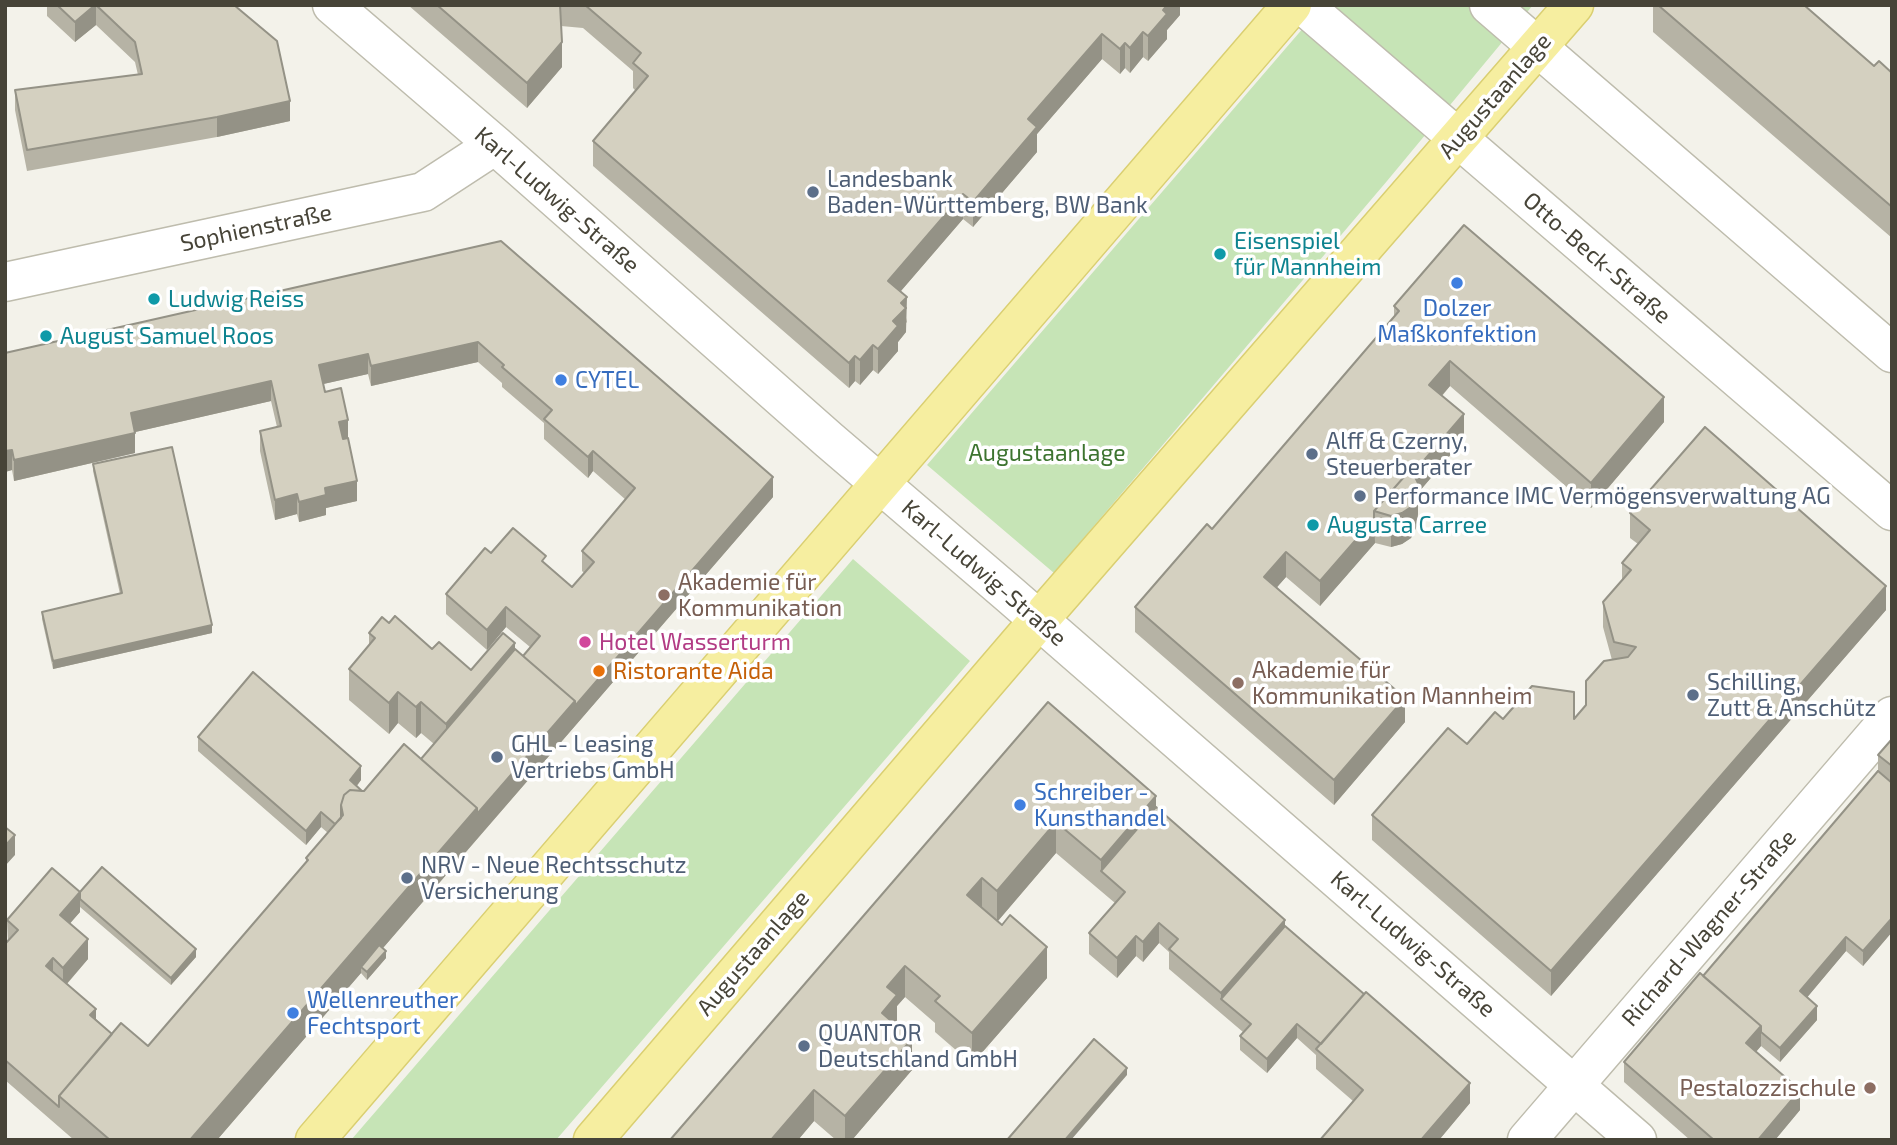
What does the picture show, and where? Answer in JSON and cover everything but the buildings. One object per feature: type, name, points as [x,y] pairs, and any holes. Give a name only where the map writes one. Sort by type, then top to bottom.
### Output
[{"type":"main road","points":[[314,1140],[1292,5]]},
{"type":"main road","name":"Augustaanlage","points":[[593,1140],[1039,620],[1574,5]]},
{"type":"street","name":"Karl-Ludwig-Straße","points":[[332,5],[1637,1140]]},
{"type":"street","name":"Otto-Beck-Straße","points":[[1303,5],[1892,511]]},
{"type":"street","points":[[1489,5],[1892,353]]},
{"type":"street","name":"Sophienstraße","points":[[5,282],[423,192],[495,145]]},
{"type":"street","name":"Richard-Wagner-Straße","points":[[1527,1140],[1892,716]]},
{"type":"green space","name":"Augustaanlage","points":[[1323,5],[1533,5],[1054,573],[927,465]]},
{"type":"green space","points":[[853,559],[970,661],[908,733],[556,1140],[351,1140]]},
{"type":"place","name":"Landesbank Baden-Württemberg, BW Bank","points":[[813,192]]},
{"type":"place","name":"Eisenspiel für Mannheim","points":[[1220,254]]},
{"type":"place","name":"Dolzer Maßkonfektion","points":[[1457,283]]},
{"type":"place","name":"Ludwig Reiss","points":[[154,299]]},
{"type":"place","name":"August Samuel Roos","points":[[46,336]]},
{"type":"place","name":"CYTEL","points":[[561,380]]},
{"type":"place","name":"Alff & Czerny, Steuerberater","points":[[1312,454]]},
{"type":"place","name":"Performance IMC Vermögensverwaltung AG","points":[[1360,496]]},
{"type":"place","name":"Augusta Carree","points":[[1313,525]]},
{"type":"place","name":"Akademie für Kommunikation","points":[[664,595]]},
{"type":"place","name":"Hotel Wasserturm","points":[[585,642]]},
{"type":"place","name":"Ristorante Aida","points":[[599,671]]},
{"type":"place","name":"Akademie für Kommunikation Mannheim","points":[[1238,683]]},
{"type":"place","name":"Schilling, Zutt & Anschütz","points":[[1693,695]]},
{"type":"place","name":"GHL - Leasing Vertriebs GmbH","points":[[497,757]]},
{"type":"place","name":"Schreiber - Kunsthandel","points":[[1020,805]]},
{"type":"place","name":"NRV - Neue Rechtsschutz Versicherung","points":[[407,878]]},
{"type":"place","name":"Wellenreuther Fechtsport","points":[[293,1013]]},
{"type":"place","name":"QUANTOR Deutschland GmbH","points":[[804,1046]]},
{"type":"place","name":"Pestalozzischule","points":[[1870,1088]]}]
